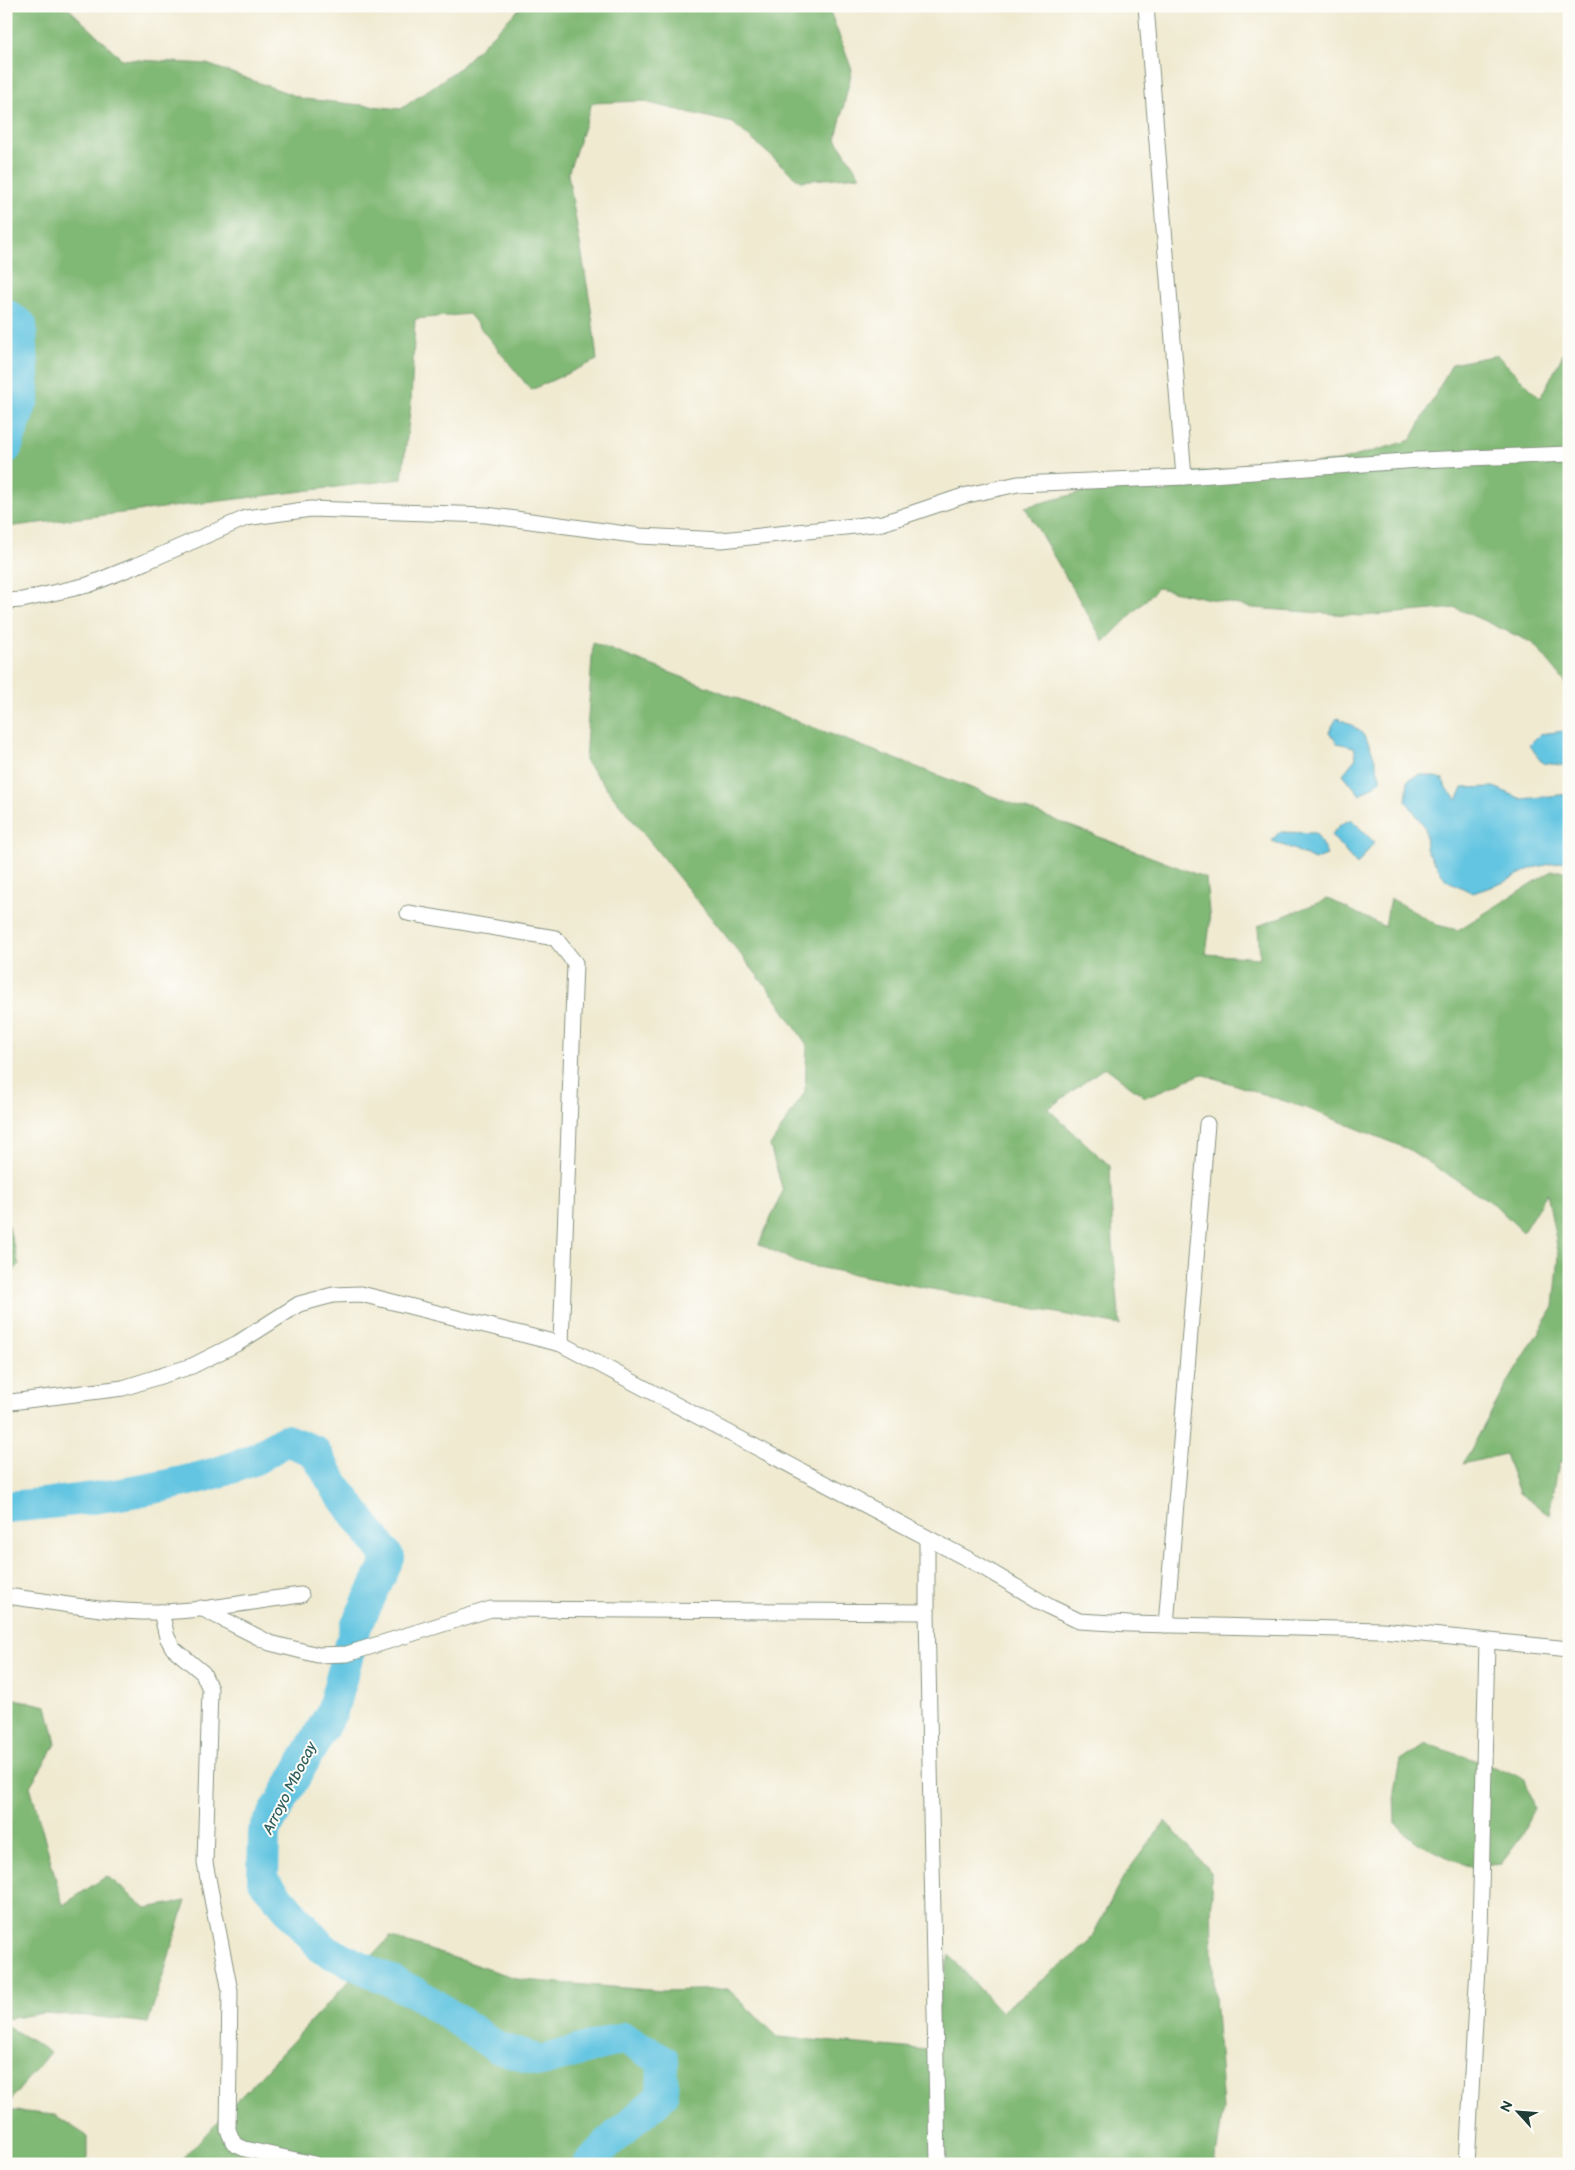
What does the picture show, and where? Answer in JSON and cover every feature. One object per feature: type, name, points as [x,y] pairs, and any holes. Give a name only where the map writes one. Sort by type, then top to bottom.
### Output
[{"type":"street","points":[[1146,6],[1184,477]]},
{"type":"street","points":[[6,601],[22,600],[88,585],[246,518],[311,509],[486,515],[640,536],[722,540],[883,523],[963,496],[1018,484],[1184,477],[1419,460],[1569,454]]},
{"type":"street","points":[[408,913],[555,938],[574,963],[561,1344]]},
{"type":"street","points":[[1166,1625],[1207,1124]]},
{"type":"street","points":[[6,1401],[11,1402],[123,1388],[192,1366],[238,1343],[299,1304],[334,1295],[361,1294],[561,1344],[979,1565],[1050,1607],[1079,1620],[1166,1625],[1382,1630],[1569,1649]]},
{"type":"street","points":[[928,1539],[927,1612],[938,2164]]},
{"type":"street","points":[[6,1596],[112,1610],[161,1612],[301,1595]]},
{"type":"street","points":[[201,1608],[270,1643],[318,1655],[347,1654],[491,1609],[927,1612]]},
{"type":"street","points":[[161,1612],[166,1637],[173,1648],[203,1673],[210,1689],[205,1863],[230,1991],[228,2130],[234,2144],[245,2149],[314,2164]]},
{"type":"street","points":[[1467,2164],[1480,1931],[1487,1642]]},
{"type":"green space","points":[[6,6],[66,6],[122,59],[207,64],[304,99],[401,109],[458,69],[522,6],[828,6],[852,70],[836,139],[860,176],[800,181],[733,123],[641,101],[592,103],[568,174],[591,308],[597,360],[531,390],[469,314],[415,319],[411,403],[402,479],[6,527]]},
{"type":"green space","points":[[1566,349],[1569,349],[1569,687],[1533,643],[1456,608],[1362,616],[1253,608],[1158,588],[1104,642],[1025,507],[1142,477],[1340,461],[1411,440],[1452,364],[1497,355],[1540,398]]},
{"type":"green space","points":[[593,643],[1206,878],[1210,924],[1206,954],[1260,958],[1258,926],[1328,899],[1385,927],[1390,898],[1437,925],[1458,930],[1552,871],[1569,871],[1569,1455],[1559,1464],[1549,1514],[1519,1493],[1505,1454],[1463,1464],[1504,1389],[1554,1307],[1559,1256],[1547,1193],[1523,1232],[1494,1204],[1408,1149],[1309,1109],[1202,1074],[1145,1097],[1105,1067],[1048,1109],[1110,1166],[1113,1244],[1120,1325],[801,1264],[759,1244],[783,1191],[770,1146],[805,1092],[807,1045],[774,996],[585,761]]},
{"type":"green space","points":[[6,1217],[19,1265],[6,1279]]},
{"type":"green space","points":[[6,1697],[47,1706],[56,1744],[30,1786],[63,1905],[107,1876],[146,1908],[186,1901],[148,2023],[43,2013],[6,2019]]},
{"type":"green space","points":[[1426,1744],[1497,1767],[1525,1779],[1534,1810],[1519,1840],[1501,1864],[1474,1867],[1446,1857],[1418,1843],[1395,1824],[1394,1790],[1400,1761]]},
{"type":"green space","points":[[1165,1821],[1211,1872],[1212,1955],[1223,2109],[1215,2164],[178,2164],[390,1937],[522,1980],[663,1991],[728,1989],[778,2037],[928,2050],[949,1955],[1001,2012],[1088,1944],[1124,1876]]},
{"type":"green space","points":[[6,2025],[50,2052],[6,2106]]},
{"type":"green space","points":[[6,2110],[55,2115],[87,2136],[87,2164],[6,2164]]},
{"type":"water","points":[[1337,718],[1357,729],[1368,742],[1381,780],[1360,795],[1343,774],[1356,758],[1354,747],[1337,743],[1329,732]]},
{"type":"water","points":[[1569,732],[1569,766],[1543,763],[1529,745],[1540,734]]},
{"type":"water","points":[[1420,774],[1443,779],[1446,788],[1457,800],[1463,788],[1494,787],[1522,799],[1569,794],[1569,860],[1532,868],[1502,883],[1473,893],[1446,880],[1426,849],[1425,827],[1406,801],[1408,780]]},
{"type":"water","points":[[1351,819],[1374,842],[1357,865],[1331,835],[1340,825]]},
{"type":"water","points":[[1279,832],[1316,833],[1327,855],[1314,860],[1272,841]]},
{"type":"waterway","name":"Arroyo Mbocay","points":[[6,315],[21,325],[24,396],[6,448]]},
{"type":"waterway","name":"Arroyo Mbocay","points":[[6,1507],[99,1497],[195,1479],[253,1460],[286,1440],[314,1451],[337,1489],[389,1558],[356,1626],[332,1711],[264,1832],[263,1880],[323,1949],[420,1995],[498,2048],[541,2061],[624,2038],[663,2060],[662,2096],[607,2144],[589,2164]]}]
